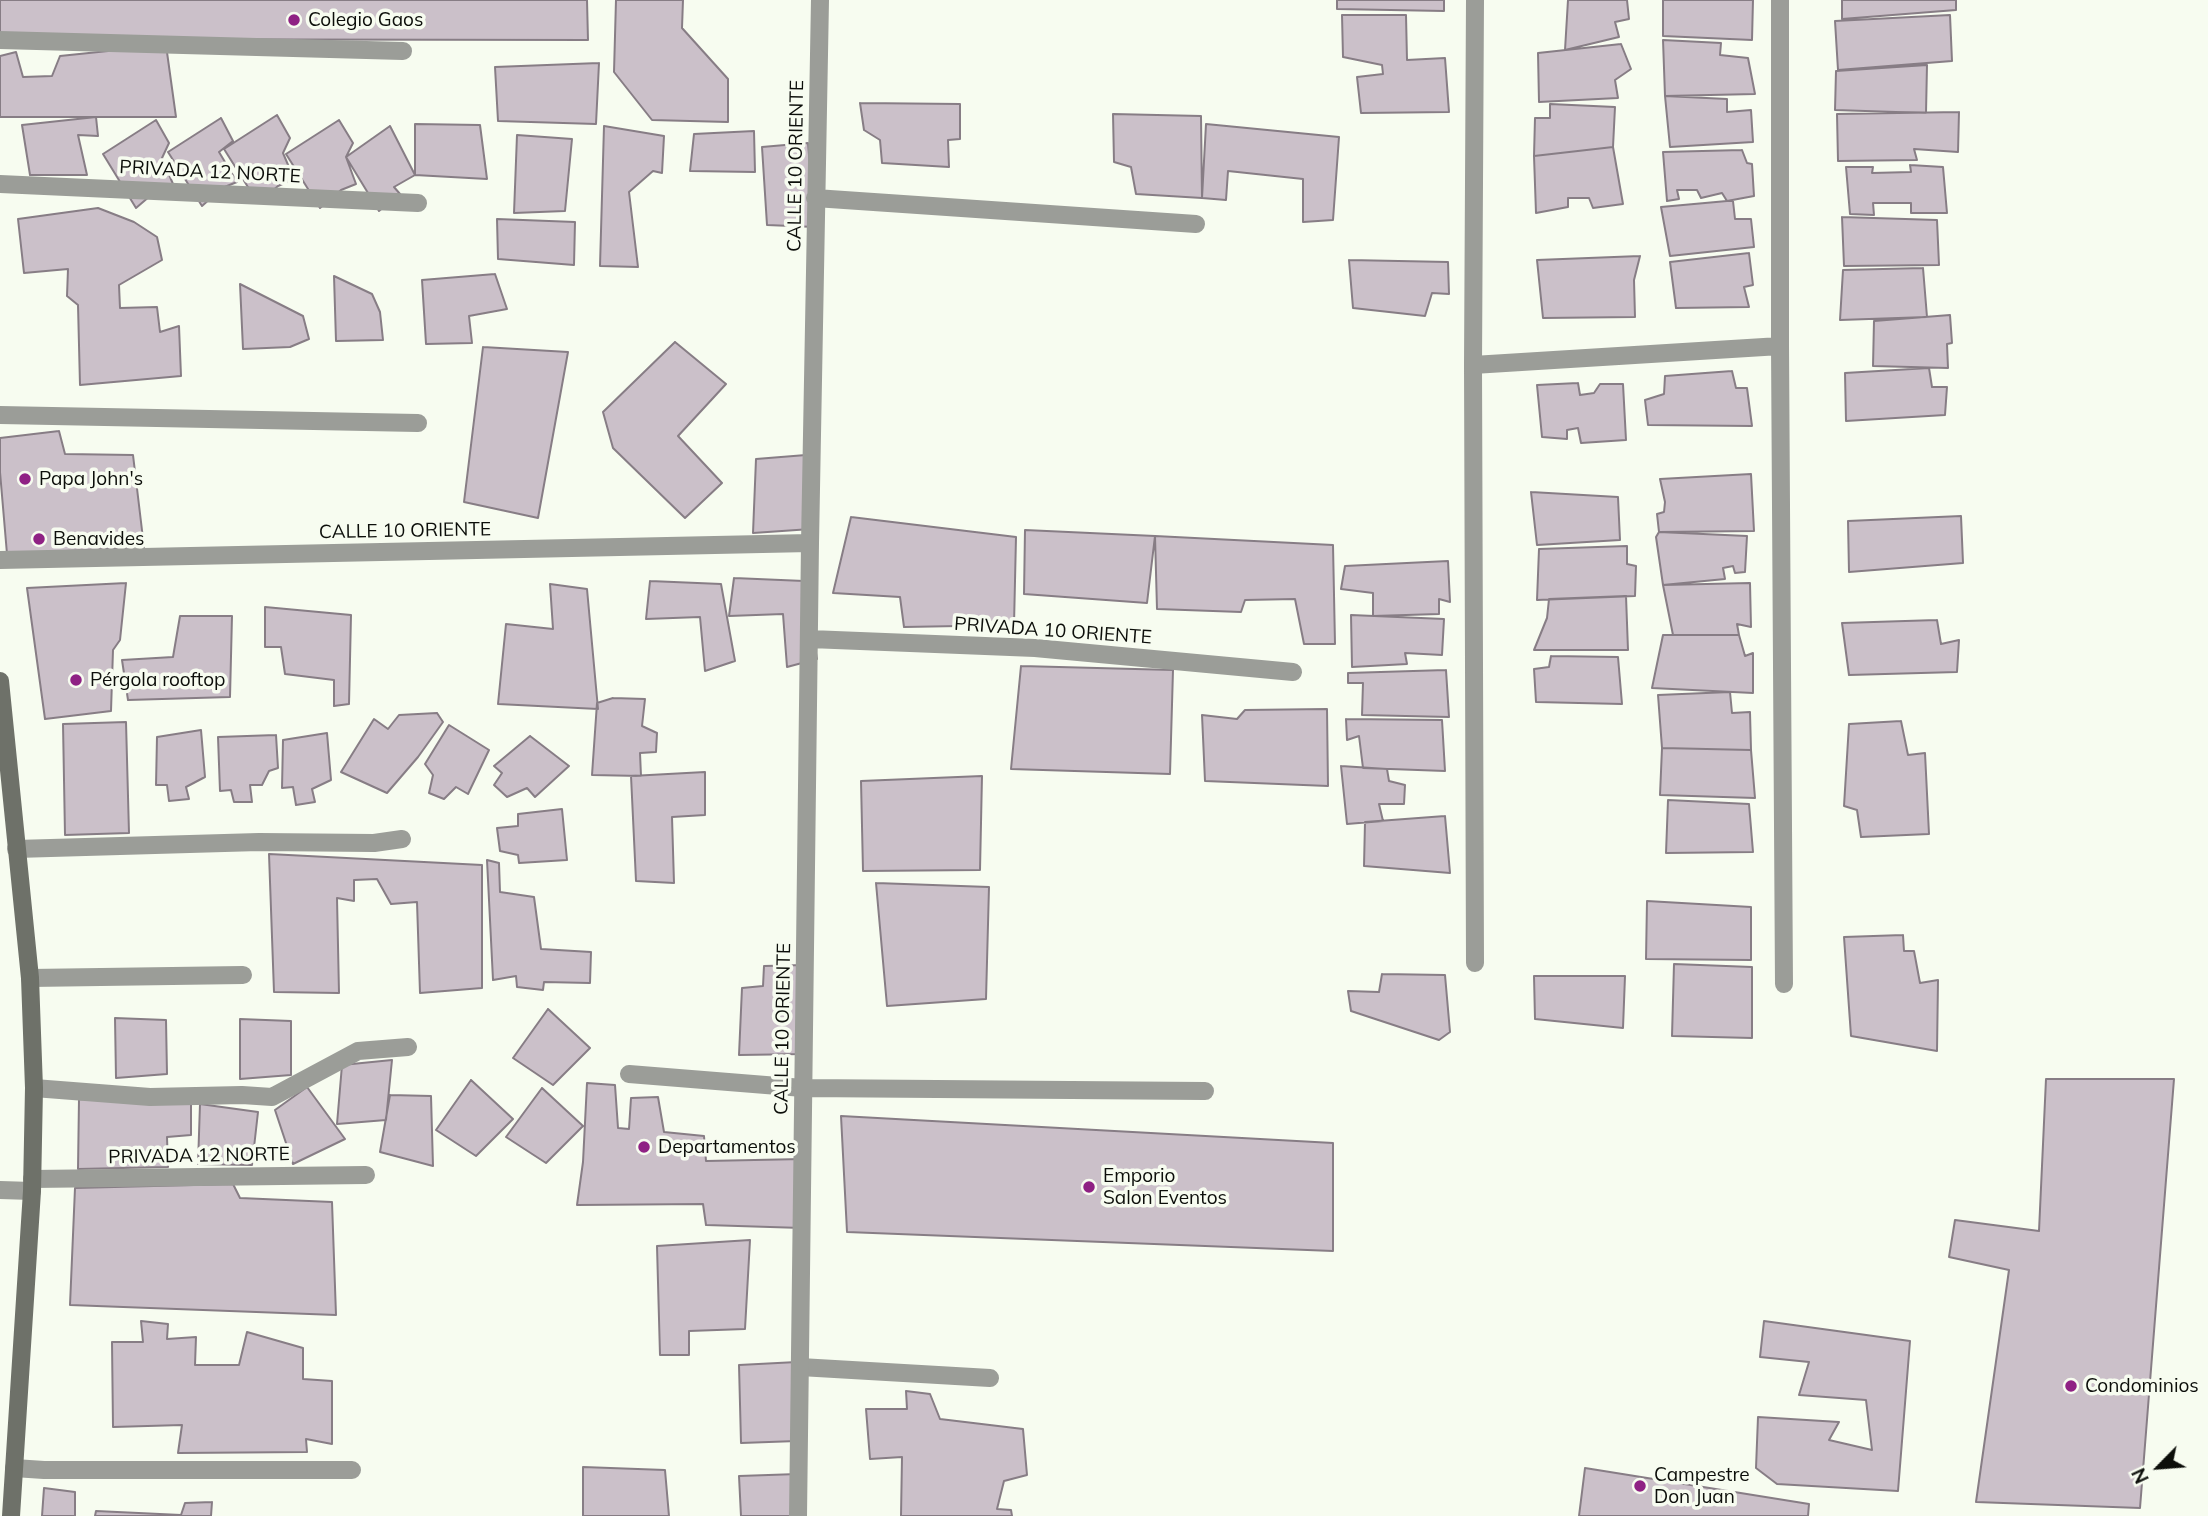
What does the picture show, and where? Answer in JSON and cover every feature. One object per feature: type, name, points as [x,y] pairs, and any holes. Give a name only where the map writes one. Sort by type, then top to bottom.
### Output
[{"type":"main road","points":[[0,681],[30,978],[34,1088],[32,1185],[11,1516]]},
{"type":"street","name":"CALLE 10 ORIENTE","points":[[798,1516],[815,198],[820,0]]},
{"type":"street","points":[[1475,0],[1475,963]]},
{"type":"street","points":[[1780,0],[1784,984]]},
{"type":"street","points":[[0,40],[403,51]]},
{"type":"street","name":"PRIVADA 12 NORTE","points":[[0,184],[418,203]]},
{"type":"street","points":[[815,198],[1196,224]]},
{"type":"street","points":[[1473,365],[1780,346]]},
{"type":"street","points":[[0,415],[418,423]]},
{"type":"street","name":"CALLE 10 ORIENTE","points":[[0,561],[810,543]]},
{"type":"street","name":"PRIVADA 10 ORIENTE","points":[[810,639],[1035,648],[1293,672]]},
{"type":"street","points":[[16,849],[259,842],[374,843],[401,839]]},
{"type":"street","points":[[30,978],[243,975]]},
{"type":"street","points":[[34,1088],[150,1097],[272,1097],[358,1051],[408,1047]]},
{"type":"street","points":[[629,1074],[803,1087],[1205,1091]]},
{"type":"street","name":"PRIVADA 12 NORTE","points":[[0,1190],[32,1185],[366,1175]]},
{"type":"street","points":[[800,1367],[990,1378]]},
{"type":"street","points":[[14,1468],[44,1471],[352,1470]]},
{"type":"building","name":"Colegio Gaos","points":[[0,0],[587,0],[588,40],[0,39]]},
{"type":"building","points":[[616,0],[683,0],[682,28],[728,79],[728,122],[652,120],[614,72]]},
{"type":"building","points":[[1337,0],[1444,0],[1444,11],[1337,9]]},
{"type":"building","points":[[1568,0],[1627,0],[1629,19],[1615,22],[1619,37],[1565,50]]},
{"type":"building","points":[[1663,0],[1753,0],[1752,40],[1663,36]]},
{"type":"building","points":[[1842,0],[1956,0],[1956,10],[1842,19]]},
{"type":"building","points":[[1342,15],[1406,15],[1407,60],[1445,58],[1449,112],[1361,113],[1357,77],[1383,74],[1382,65],[1343,57]]},
{"type":"building","points":[[1950,15],[1952,61],[1838,70],[1835,21]]},
{"type":"building","points":[[1663,40],[1721,43],[1720,55],[1748,58],[1755,94],[1665,96]]},
{"type":"building","points":[[1621,44],[1631,69],[1615,80],[1618,98],[1539,102],[1538,53]]},
{"type":"building","points":[[166,45],[176,117],[0,117],[0,56],[16,52],[23,77],[52,76],[60,56]]},
{"type":"building","points":[[599,63],[596,124],[498,121],[495,67]]},
{"type":"building","points":[[1927,65],[1926,113],[1835,110],[1836,71]]},
{"type":"building","points":[[1665,96],[1727,99],[1727,112],[1751,110],[1753,142],[1670,147]]},
{"type":"building","points":[[860,103],[960,104],[960,139],[948,140],[949,167],[882,163],[880,140],[864,130]]},
{"type":"building","points":[[1550,104],[1615,107],[1613,147],[1534,156],[1535,118],[1550,118]]},
{"type":"building","points":[[1959,112],[1958,152],[1914,149],[1917,160],[1838,161],[1837,114]]},
{"type":"building","points":[[1113,114],[1201,116],[1202,198],[1136,194],[1131,167],[1114,162]]},
{"type":"building","points":[[277,115],[290,138],[283,153],[294,179],[278,186],[258,203],[224,149]]},
{"type":"building","points":[[96,117],[98,136],[78,135],[87,175],[30,175],[22,125]]},
{"type":"building","points":[[221,118],[233,141],[219,152],[237,182],[222,188],[202,206],[168,152]]},
{"type":"building","points":[[156,120],[169,143],[162,158],[173,184],[157,190],[136,208],[103,154]]},
{"type":"building","points":[[339,120],[353,143],[346,157],[356,184],[341,190],[320,208],[286,154]]},
{"type":"building","points":[[415,124],[480,125],[487,179],[415,175]]},
{"type":"building","points":[[1206,124],[1339,137],[1333,220],[1303,222],[1303,179],[1228,171],[1226,200],[1202,198]]},
{"type":"building","points":[[390,126],[415,175],[394,187],[400,194],[379,211],[346,157]]},
{"type":"building","points":[[604,126],[664,136],[662,173],[653,171],[629,192],[638,267],[600,266]]},
{"type":"building","points":[[754,131],[755,172],[690,171],[694,134]]},
{"type":"building","points":[[517,135],[572,139],[565,211],[514,213]]},
{"type":"building","points":[[808,143],[815,227],[767,225],[762,147]]},
{"type":"building","points":[[1613,147],[1623,204],[1593,208],[1589,198],[1568,198],[1568,207],[1536,213],[1534,156]]},
{"type":"building","points":[[1742,150],[1747,163],[1752,164],[1754,196],[1727,201],[1722,193],[1701,198],[1697,190],[1677,190],[1679,199],[1667,201],[1663,152]]},
{"type":"building","points":[[1910,165],[1943,167],[1947,213],[1911,213],[1911,203],[1873,203],[1874,215],[1850,214],[1846,167],[1873,167],[1872,173],[1911,172]]},
{"type":"building","points":[[1733,201],[1735,219],[1751,219],[1754,247],[1670,256],[1661,207]]},
{"type":"building","points":[[98,208],[134,222],[157,237],[162,260],[119,285],[120,308],[157,307],[160,332],[179,326],[181,376],[80,385],[78,305],[67,296],[68,269],[24,273],[18,219]]},
{"type":"building","points":[[1842,217],[1937,220],[1939,265],[1844,266]]},
{"type":"building","points":[[497,219],[575,222],[574,265],[498,259]]},
{"type":"building","points":[[1749,253],[1753,285],[1744,287],[1749,307],[1676,308],[1670,262]]},
{"type":"building","points":[[1640,256],[1634,280],[1635,317],[1543,318],[1537,260]]},
{"type":"building","points":[[1349,260],[1448,262],[1449,294],[1432,293],[1425,316],[1353,308]]},
{"type":"building","points":[[1923,268],[1927,317],[1840,320],[1843,270]]},
{"type":"building","points":[[495,274],[507,309],[469,316],[472,343],[426,344],[422,280]]},
{"type":"building","points":[[334,276],[372,294],[380,312],[383,340],[336,341]]},
{"type":"building","points":[[240,284],[303,316],[309,339],[290,347],[243,349]]},
{"type":"building","points":[[1950,315],[1952,343],[1947,344],[1948,368],[1873,366],[1874,321]]},
{"type":"building","points":[[675,342],[726,384],[678,436],[722,483],[685,518],[613,448],[603,412]]},
{"type":"building","points":[[483,347],[568,352],[538,518],[464,502]]},
{"type":"building","points":[[1929,368],[1932,387],[1947,387],[1945,415],[1846,421],[1845,373]]},
{"type":"building","points":[[1732,371],[1736,388],[1747,388],[1752,426],[1648,425],[1645,400],[1664,394],[1665,376]]},
{"type":"building","points":[[1578,383],[1580,395],[1594,393],[1600,384],[1623,384],[1626,440],[1581,443],[1578,428],[1567,430],[1567,439],[1542,437],[1537,385]]},
{"type":"building","points":[[59,431],[65,454],[133,455],[144,547],[7,554],[0,438]]},
{"type":"building","points":[[806,455],[811,529],[753,533],[756,459]]},
{"type":"building","points":[[1751,474],[1754,531],[1659,532],[1657,514],[1664,512],[1665,502],[1660,479]]},
{"type":"building","points":[[1531,492],[1618,497],[1620,540],[1537,545]]},
{"type":"building","points":[[1961,516],[1963,563],[1849,572],[1848,521]]},
{"type":"building","points":[[851,517],[1016,537],[1014,625],[904,627],[900,597],[833,593]]},
{"type":"building","points":[[1025,530],[1155,536],[1147,603],[1024,594]]},
{"type":"building","points":[[1659,532],[1747,536],[1745,572],[1735,573],[1733,566],[1723,568],[1725,579],[1663,585],[1656,537]]},
{"type":"building","points":[[1155,536],[1333,545],[1335,644],[1304,644],[1295,599],[1245,600],[1241,612],[1157,609]]},
{"type":"building","points":[[1627,546],[1627,564],[1636,566],[1635,596],[1537,600],[1539,549]]},
{"type":"building","points":[[1448,561],[1450,602],[1439,599],[1439,614],[1373,616],[1373,593],[1341,589],[1345,566]]},
{"type":"building","points":[[734,578],[804,581],[817,659],[787,667],[783,614],[729,616]]},
{"type":"building","points":[[650,581],[721,584],[735,661],[705,671],[700,617],[646,619]]},
{"type":"building","name":"Pérgola rooftop","points":[[126,583],[120,640],[113,650],[111,711],[45,719],[27,588]]},
{"type":"building","points":[[1750,583],[1751,627],[1737,624],[1739,635],[1673,635],[1663,585]]},
{"type":"building","points":[[550,584],[587,589],[598,709],[498,704],[506,624],[553,629]]},
{"type":"building","points":[[1626,596],[1628,650],[1534,650],[1547,618],[1549,599]]},
{"type":"building","points":[[265,607],[351,615],[349,704],[334,706],[334,680],[285,674],[281,647],[265,647]]},
{"type":"building","points":[[1351,615],[1444,619],[1442,655],[1405,653],[1407,664],[1352,667]]},
{"type":"building","points":[[180,616],[232,616],[230,697],[128,700],[122,660],[173,657]]},
{"type":"building","points":[[1937,620],[1941,644],[1959,640],[1957,672],[1849,675],[1842,623]]},
{"type":"building","points":[[1663,635],[1739,635],[1745,656],[1753,653],[1753,693],[1652,688]]},
{"type":"building","points":[[1551,656],[1618,657],[1622,704],[1536,702],[1534,669],[1549,667]]},
{"type":"building","points":[[1021,666],[1173,670],[1170,774],[1011,769]]},
{"type":"building","points":[[1446,670],[1449,717],[1362,715],[1363,683],[1348,683],[1348,673]]},
{"type":"building","points":[[1730,692],[1732,713],[1750,712],[1751,750],[1662,748],[1658,695]]},
{"type":"building","points":[[613,698],[645,699],[642,726],[657,733],[656,752],[640,753],[641,776],[592,775],[597,703]]},
{"type":"building","points":[[1327,709],[1328,786],[1205,781],[1202,715],[1237,719],[1245,710]]},
{"type":"building","points":[[437,713],[443,722],[387,793],[341,772],[374,719],[388,729],[399,715]]},
{"type":"building","points":[[1346,719],[1442,720],[1445,771],[1363,768],[1359,736],[1347,740]]},
{"type":"building","points":[[1901,721],[1908,755],[1925,753],[1929,834],[1861,837],[1857,810],[1844,806],[1849,724]]},
{"type":"building","points":[[126,722],[129,833],[65,835],[63,724]]},
{"type":"building","points":[[449,725],[489,750],[468,794],[456,787],[444,799],[429,793],[433,775],[425,764]]},
{"type":"building","points":[[201,730],[205,777],[186,787],[189,799],[169,801],[167,785],[156,785],[157,737]]},
{"type":"building","points":[[327,733],[331,780],[312,789],[315,802],[296,805],[293,787],[282,788],[283,740]]},
{"type":"building","points":[[276,735],[278,768],[269,771],[262,785],[250,785],[252,802],[234,802],[231,790],[220,791],[218,737]]},
{"type":"building","points":[[530,736],[569,766],[535,797],[527,788],[507,797],[494,785],[502,773],[494,766]]},
{"type":"building","points":[[1662,748],[1751,750],[1755,798],[1660,795]]},
{"type":"building","points":[[1341,766],[1387,769],[1389,781],[1405,785],[1404,804],[1379,804],[1383,821],[1347,824]]},
{"type":"building","points":[[705,772],[705,815],[672,817],[674,883],[636,881],[631,776]]},
{"type":"building","points":[[982,776],[980,870],[863,871],[861,781]]},
{"type":"building","points":[[1668,800],[1749,804],[1753,852],[1666,853]]},
{"type":"building","points":[[562,809],[567,860],[519,863],[518,855],[500,851],[497,828],[518,826],[518,814]]},
{"type":"building","points":[[1445,816],[1450,873],[1364,866],[1365,822]]},
{"type":"building","points":[[269,854],[482,865],[482,988],[420,993],[417,902],[391,904],[377,879],[354,880],[354,901],[337,898],[339,993],[274,992]]},
{"type":"building","points":[[487,860],[499,863],[500,892],[534,897],[541,949],[591,952],[590,983],[544,982],[543,990],[517,987],[516,976],[493,980]]},
{"type":"building","points":[[876,883],[989,887],[986,999],[887,1006]]},
{"type":"building","points":[[1647,901],[1751,907],[1751,960],[1646,959]]},
{"type":"building","points":[[1903,935],[1904,951],[1914,951],[1920,983],[1938,980],[1937,1051],[1851,1036],[1844,937]]},
{"type":"building","points":[[1674,964],[1752,967],[1752,1038],[1672,1036]]},
{"type":"building","points":[[805,965],[804,1054],[739,1055],[742,988],[763,986],[764,966]]},
{"type":"building","points":[[1382,974],[1445,975],[1450,1032],[1439,1040],[1351,1011],[1348,991],[1379,992]]},
{"type":"building","points":[[1534,976],[1625,976],[1623,1028],[1535,1019]]},
{"type":"building","points":[[548,1009],[590,1048],[553,1085],[513,1058]]},
{"type":"building","points":[[115,1018],[166,1020],[167,1074],[116,1078]]},
{"type":"building","points":[[240,1019],[291,1021],[291,1075],[240,1079]]},
{"type":"building","points":[[392,1060],[386,1120],[337,1124],[342,1065]]},
{"type":"building","name":"Condominios","points":[[2046,1079],[2174,1079],[2140,1508],[1976,1502],[2009,1270],[1949,1257],[1955,1220],[2039,1231]]},
{"type":"building","points":[[471,1080],[513,1119],[476,1156],[436,1130]]},
{"type":"building","name":"Departamentos","points":[[587,1083],[615,1085],[618,1128],[629,1129],[631,1098],[658,1097],[664,1132],[704,1136],[706,1161],[803,1159],[802,1228],[706,1225],[703,1204],[577,1205],[583,1162]]},
{"type":"building","points":[[307,1087],[345,1139],[293,1164],[275,1110]]},
{"type":"building","points":[[542,1088],[583,1126],[546,1163],[506,1137]]},
{"type":"building","points":[[390,1095],[431,1096],[433,1166],[380,1152]]},
{"type":"building","points":[[79,1099],[191,1101],[191,1135],[167,1137],[168,1167],[78,1169]]},
{"type":"building","points":[[200,1104],[258,1112],[252,1165],[198,1164]]},
{"type":"building","name":"Emporio Salon Eventos","points":[[841,1116],[1333,1143],[1333,1251],[847,1232]]},
{"type":"building","points":[[233,1184],[240,1198],[332,1202],[336,1315],[70,1305],[75,1188]]},
{"type":"building","points":[[750,1240],[745,1329],[689,1331],[689,1355],[660,1355],[657,1246]]},
{"type":"building","points":[[141,1321],[168,1324],[167,1339],[196,1337],[195,1365],[239,1365],[247,1332],[303,1348],[303,1379],[332,1381],[332,1444],[306,1439],[307,1452],[178,1453],[182,1425],[113,1427],[112,1342],[143,1342]]},
{"type":"building","points":[[1764,1321],[1910,1341],[1898,1491],[1777,1484],[1756,1468],[1758,1417],[1839,1422],[1829,1440],[1872,1450],[1866,1400],[1799,1395],[1809,1362],[1760,1357]]},
{"type":"building","points":[[797,1362],[797,1441],[741,1443],[739,1365]]},
{"type":"building","points":[[906,1391],[930,1394],[940,1419],[1023,1429],[1027,1475],[1004,1481],[997,1509],[1011,1510],[1012,1516],[901,1516],[902,1457],[870,1459],[866,1409],[907,1409]]},
{"type":"building","points":[[583,1467],[665,1470],[669,1516],[583,1516]]},
{"type":"building","name":"Campestre Don Juan","points":[[1585,1468],[1809,1504],[1808,1516],[1579,1516]]},
{"type":"building","points":[[798,1474],[797,1516],[741,1516],[739,1476]]},
{"type":"building","points":[[44,1488],[75,1492],[75,1516],[42,1516]]},
{"type":"building","points":[[212,1502],[211,1516],[95,1516],[96,1511],[181,1515],[185,1503]]},
{"type":"place","name":"Colegio Gaos","points":[[294,20]]},
{"type":"place","name":"Papa John's","points":[[25,479]]},
{"type":"place","name":"Benavides","points":[[39,539]]},
{"type":"place","name":"Pérgola rooftop","points":[[76,680]]},
{"type":"place","name":"Departamentos","points":[[644,1147]]},
{"type":"place","name":"Emporio Salon Eventos","points":[[1089,1187]]},
{"type":"place","name":"Condominios","points":[[2071,1386]]},
{"type":"place","name":"Campestre Don Juan","points":[[1640,1486]]}]
